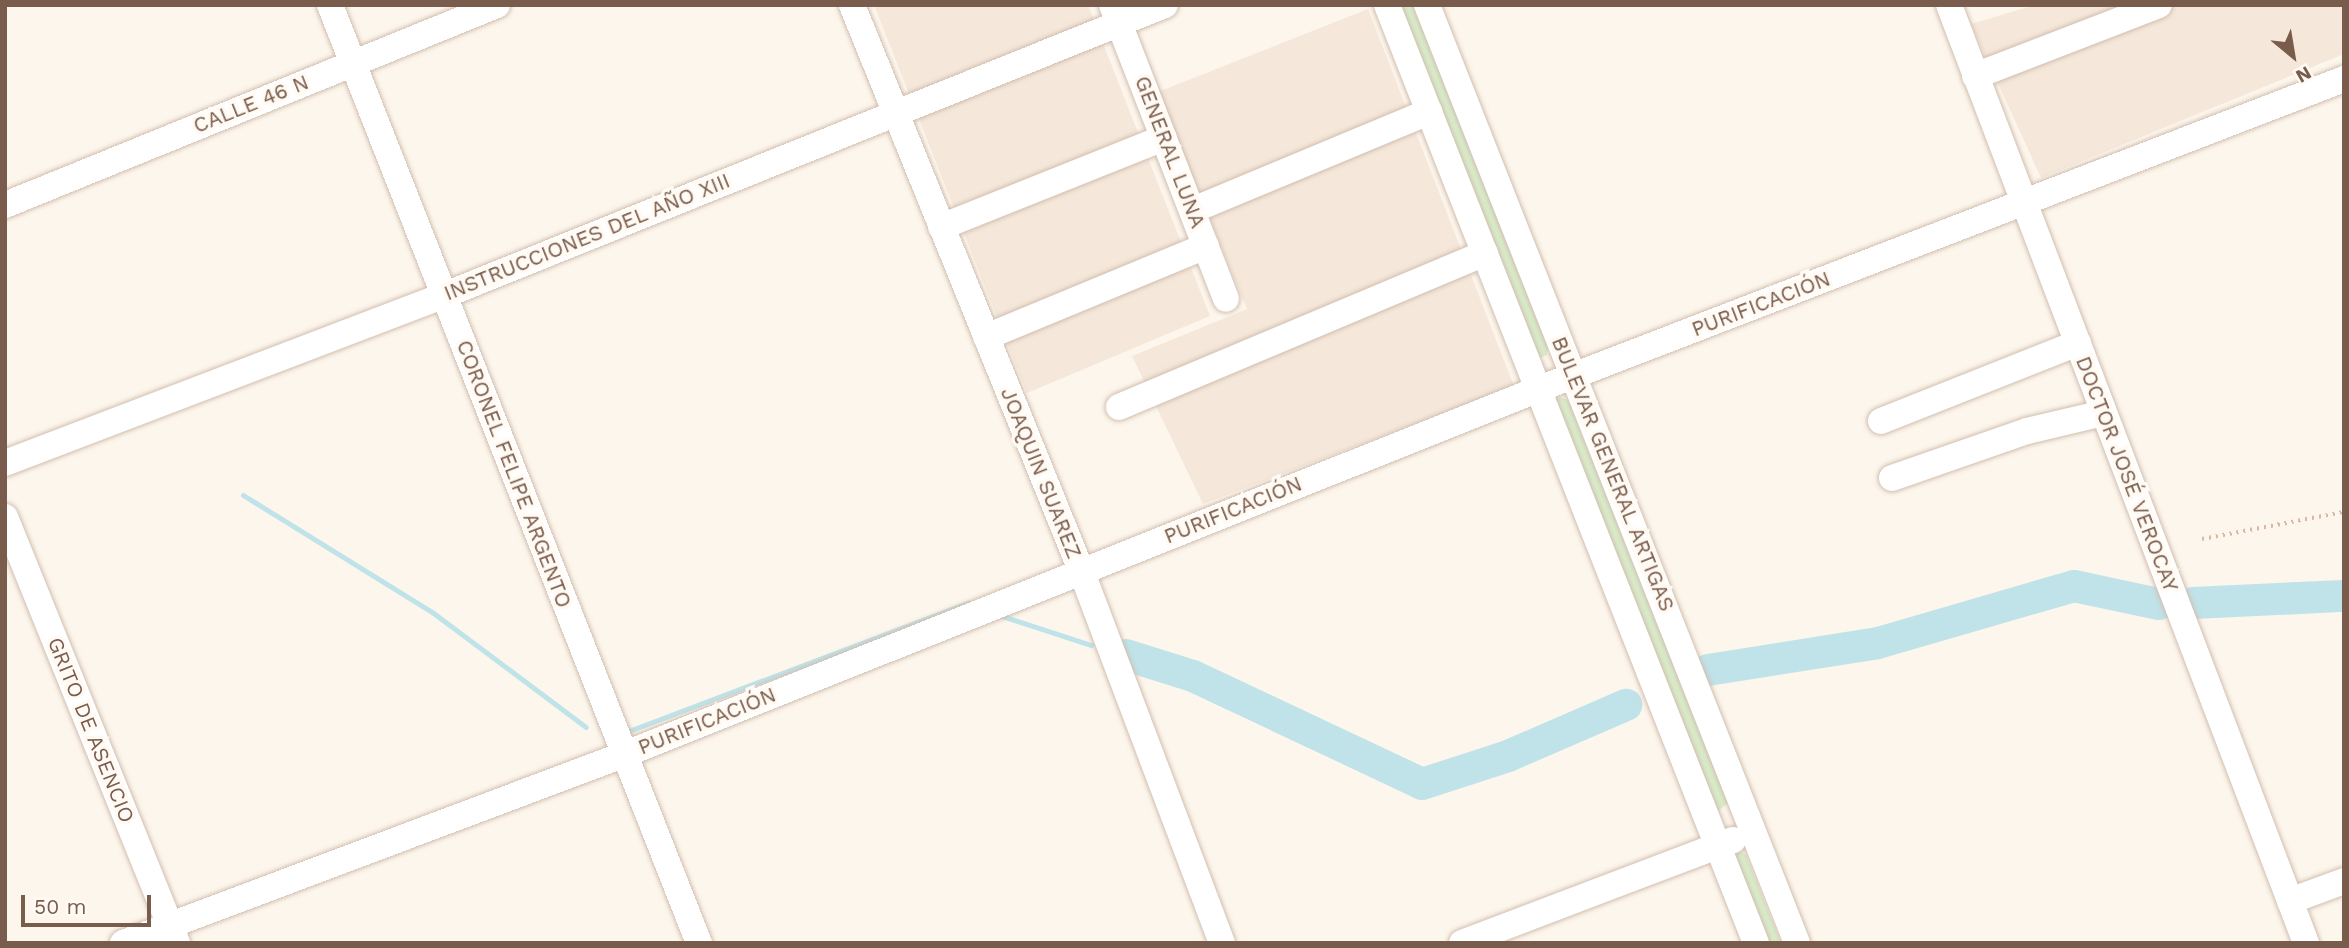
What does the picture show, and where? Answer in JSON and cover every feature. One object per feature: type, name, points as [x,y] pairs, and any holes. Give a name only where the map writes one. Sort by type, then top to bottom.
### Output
[{"type":"street","name":"CORONEL FELIPE ARGENTO","points":[[330,5],[699,943]]},
{"type":"street","name":"CALLE 46 N","points":[[5,205],[497,5]]},
{"type":"street","name":"JOAQUIN SUAREZ","points":[[852,5],[1081,570],[1222,943]]},
{"type":"street","name":"INSTRUCCIONES DEL AÑO XIII","points":[[5,463],[444,295],[894,112],[1115,14],[1165,5]]},
{"type":"street","name":"BULEVAR GENERAL ARTIGAS","points":[[1387,5],[1756,943]]},
{"type":"street","name":"BULEVAR GENERAL ARTIGAS","points":[[1427,5],[1797,943]]},
{"type":"street","name":"DOCTOR JOSÉ VEROCAY","points":[[1948,5],[2306,943]]},
{"type":"street","points":[[1975,76],[2159,5]]},
{"type":"street","name":"GENERAL LUNA","points":[[1115,14],[1226,299]]},
{"type":"street","name":"PURIFICACIÓN","points":[[123,943],[174,933],[1539,389],[2344,79]]},
{"type":"street","points":[[1193,210],[1429,112]]},
{"type":"street","points":[[941,227],[1164,138]]},
{"type":"street","points":[[986,337],[1206,246]]},
{"type":"street","points":[[1119,407],[1485,253]]},
{"type":"street","points":[[1881,421],[2078,343]]},
{"type":"street","points":[[1892,478],[2027,430],[2104,413]]},
{"type":"street","name":"GRITO DE ASENCIO","points":[[5,517],[174,933]]},
{"type":"street","points":[[1462,943],[1755,832]]},
{"type":"street","points":[[2290,901],[2344,881]]},
{"type":"path","points":[[2202,539],[2344,512]]},
{"type":"shaded area","points":[[874,5],[1088,5],[1210,316],[1027,393]]},
{"type":"shaded area","points":[[2035,5],[2344,5],[2344,54],[2041,178],[1971,24]]},
{"type":"shaded area","points":[[1368,9],[1514,386],[1203,504],[1132,356],[1247,309],[1158,92]]},
{"type":"green space","points":[[1396,5],[1413,5],[1548,346],[1547,355],[1539,358]]},
{"type":"green space","points":[[1561,397],[1568,400],[1728,803],[1718,811],[1554,400]]},
{"type":"green space","points":[[1741,852],[1746,855],[1781,943],[1764,943],[1734,854]]},
{"type":"waterway","points":[[243,495],[432,612],[586,727]]},
{"type":"waterway","points":[[1708,670],[1878,643],[2074,586],[2159,604]]},
{"type":"waterway","points":[[2193,603],[2344,596]]},
{"type":"waterway","points":[[626,732],[968,603]]},
{"type":"waterway","points":[[999,615],[1091,645]]},
{"type":"waterway","points":[[1126,655],[1193,676],[1422,784],[1508,756],[1626,705]]}]
